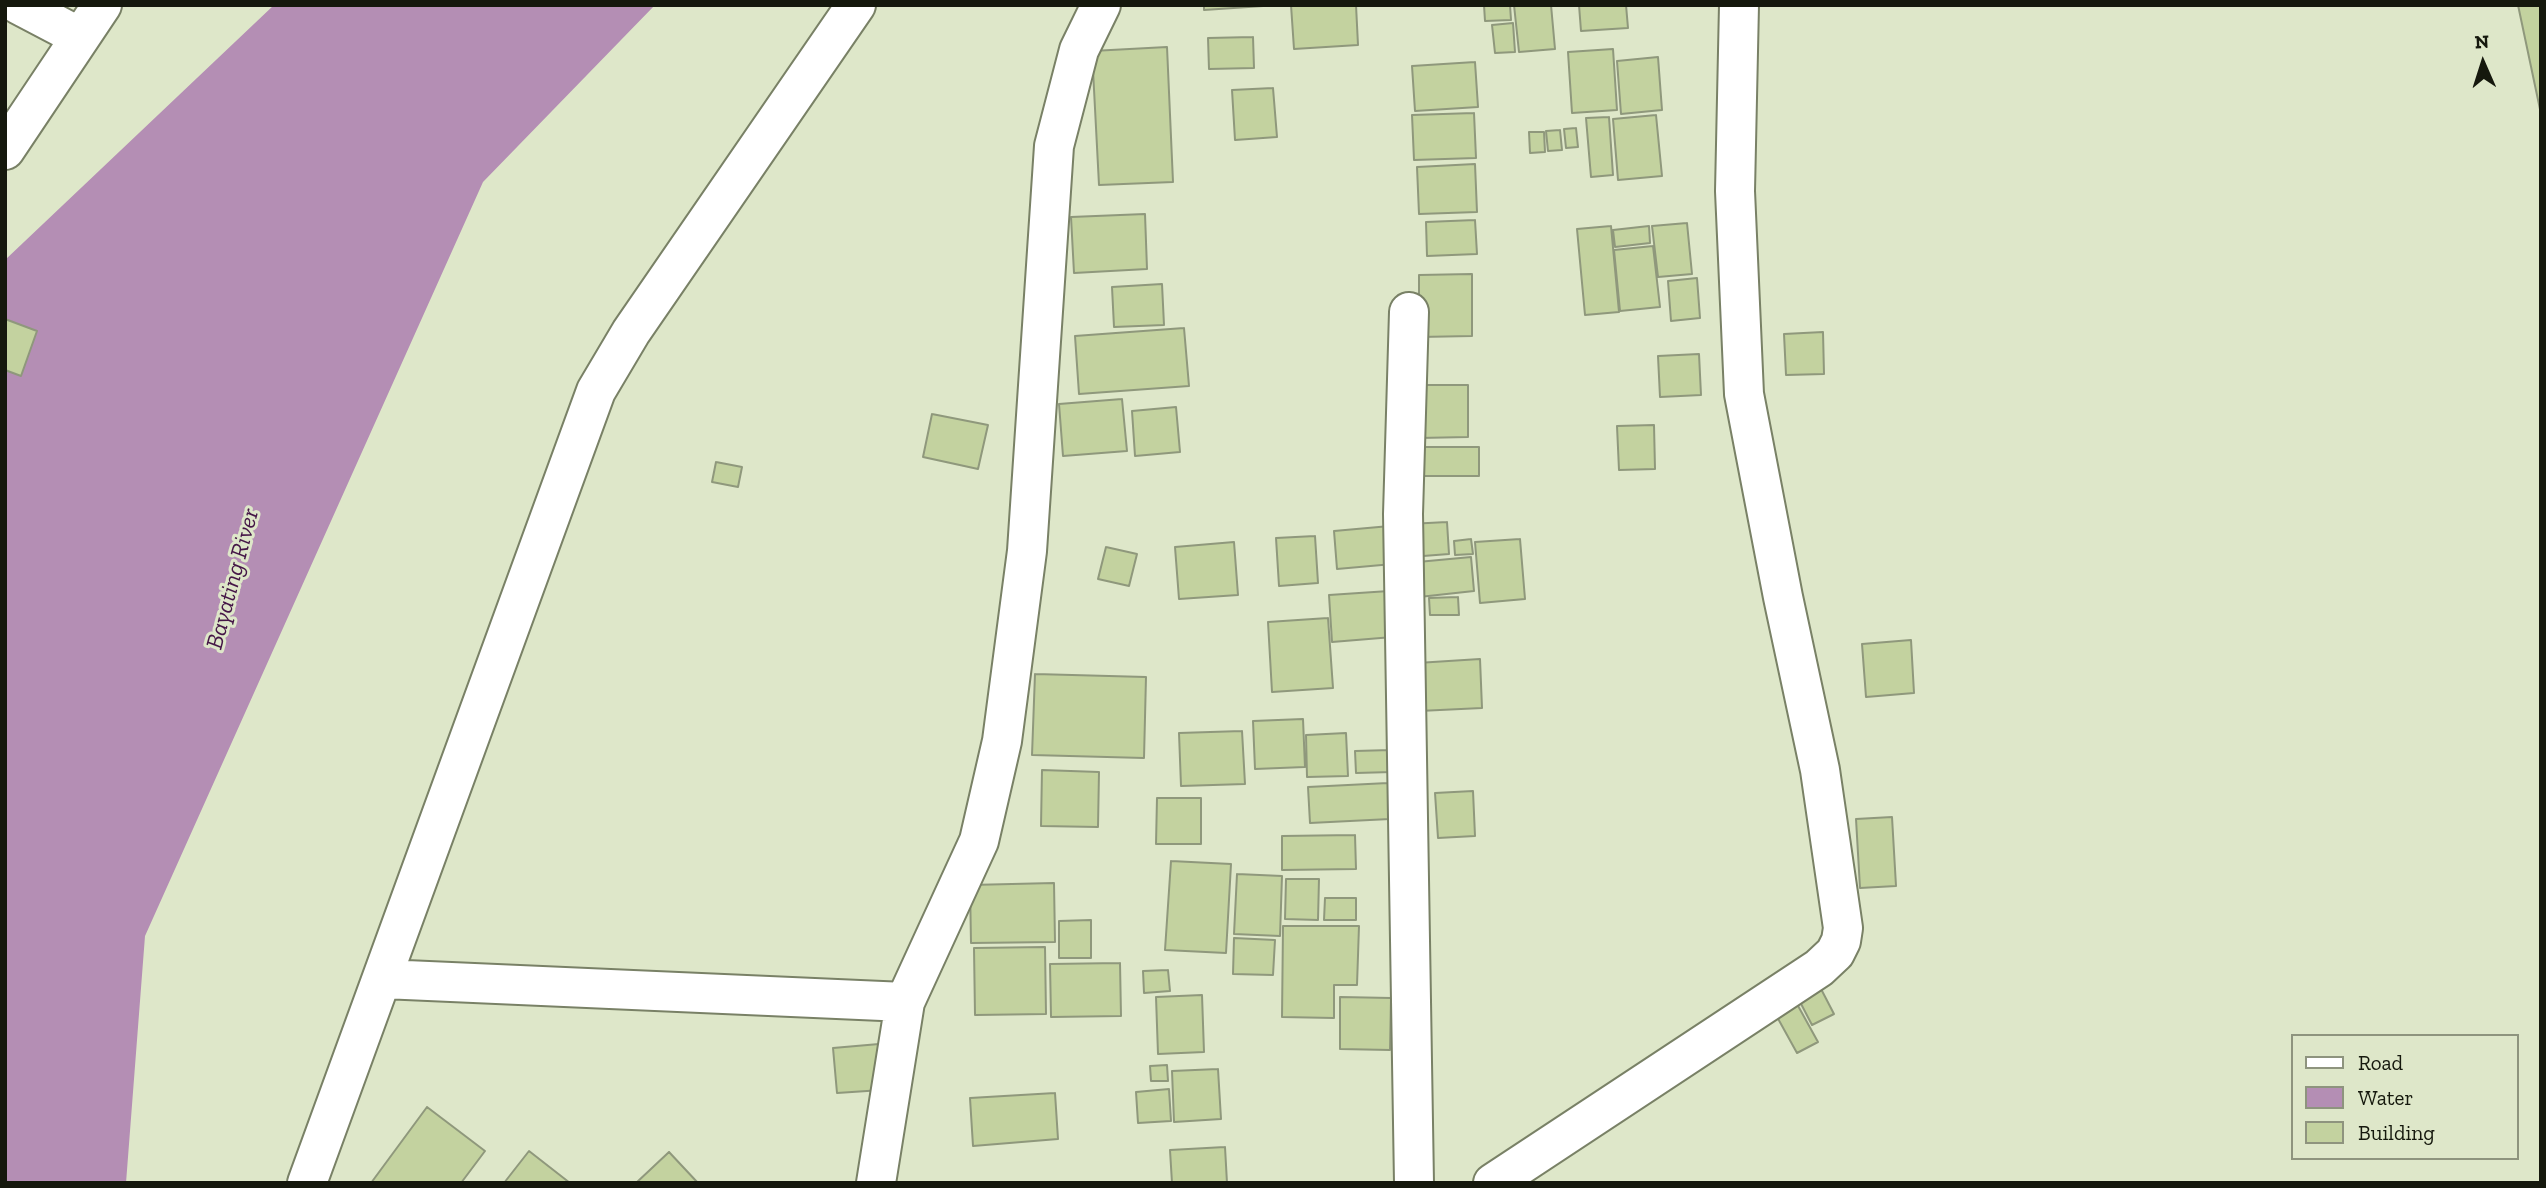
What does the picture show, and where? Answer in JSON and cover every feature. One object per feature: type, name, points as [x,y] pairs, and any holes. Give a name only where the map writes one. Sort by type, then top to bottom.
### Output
[{"type":"street","points":[[19,5],[80,37]]},
{"type":"street","points":[[5,150],[102,5]]},
{"type":"street","points":[[307,1183],[596,391],[631,332],[856,5]]},
{"type":"street","points":[[876,1183],[905,1002],[979,841],[1002,741],[1027,551],[1054,146],[1079,50],[1101,5]]},
{"type":"street","points":[[1493,1183],[1819,968],[1835,953],[1841,941],[1843,928],[1820,770],[1744,394],[1735,191],[1739,5]]},
{"type":"street","points":[[1409,312],[1402,514],[1414,1183]]},
{"type":"street","points":[[383,979],[905,1002]]},
{"type":"water","name":"Bayating River","points":[[274,5],[655,5],[483,182],[145,936],[126,1183],[5,1183],[5,260]]},
{"type":"building","points":[[1204,5],[1278,5],[1204,10]]},
{"type":"building","points":[[1291,5],[1356,5],[1358,45],[1294,49]]},
{"type":"building","points":[[1484,5],[1510,5],[1511,20],[1485,21]]},
{"type":"building","points":[[1514,5],[1551,5],[1555,49],[1519,52]]},
{"type":"building","points":[[1579,5],[1626,5],[1628,28],[1581,31]]},
{"type":"building","points":[[2518,5],[2541,5],[2541,114]]},
{"type":"building","points":[[1513,23],[1515,52],[1495,53],[1492,25]]},
{"type":"building","points":[[1253,37],[1254,68],[1209,69],[1208,38]]},
{"type":"building","points":[[1167,47],[1173,182],[1099,185],[1092,51]]},
{"type":"building","points":[[1613,49],[1617,110],[1572,113],[1568,52]]},
{"type":"building","points":[[1658,57],[1662,110],[1621,114],[1617,61]]},
{"type":"building","points":[[1475,62],[1478,107],[1415,111],[1412,66]]},
{"type":"building","points":[[1273,88],[1277,137],[1235,140],[1232,90]]},
{"type":"building","points":[[1474,113],[1476,158],[1414,160],[1412,115]]},
{"type":"building","points":[[1656,115],[1662,176],[1618,180],[1613,119]]},
{"type":"building","points":[[1609,117],[1613,175],[1591,177],[1586,118]]},
{"type":"building","points":[[1576,128],[1578,147],[1566,148],[1564,129]]},
{"type":"building","points":[[1560,130],[1562,150],[1548,151],[1546,131]]},
{"type":"building","points":[[1529,132],[1544,132],[1545,152],[1530,153]]},
{"type":"building","points":[[1475,164],[1477,212],[1419,214],[1417,167]]},
{"type":"building","points":[[1145,214],[1147,269],[1074,273],[1071,217]]},
{"type":"building","points":[[1475,220],[1477,254],[1427,256],[1426,222]]},
{"type":"building","points":[[1687,223],[1692,274],[1658,277],[1652,226]]},
{"type":"building","points":[[1611,226],[1619,312],[1585,315],[1577,229]]},
{"type":"building","points":[[1649,226],[1650,243],[1615,247],[1613,230]]},
{"type":"building","points":[[1653,246],[1660,307],[1620,311],[1614,250]]},
{"type":"building","points":[[1472,274],[1472,336],[1419,337],[1419,275]]},
{"type":"building","points":[[1697,278],[1700,318],[1671,321],[1668,281]]},
{"type":"building","points":[[1162,284],[1164,325],[1114,327],[1112,287]]},
{"type":"building","points":[[5,319],[37,331],[21,376],[5,370]]},
{"type":"building","points":[[1184,328],[1189,386],[1079,394],[1075,336]]},
{"type":"building","points":[[1823,332],[1824,374],[1786,375],[1784,334]]},
{"type":"building","points":[[1699,354],[1701,395],[1660,397],[1658,356]]},
{"type":"building","points":[[1419,385],[1468,385],[1468,437],[1419,438]]},
{"type":"building","points":[[1122,399],[1127,451],[1063,456],[1059,404]]},
{"type":"building","points":[[1176,407],[1180,452],[1135,456],[1132,411]]},
{"type":"building","points":[[932,414],[988,425],[978,469],[923,457]]},
{"type":"building","points":[[1654,425],[1655,469],[1619,470],[1617,426]]},
{"type":"building","points":[[1422,447],[1479,447],[1479,476],[1422,476]]},
{"type":"building","points":[[716,462],[742,467],[738,487],[712,482]]},
{"type":"building","points":[[1447,522],[1449,554],[1410,557],[1409,524]]},
{"type":"building","points":[[1390,526],[1393,564],[1337,569],[1334,531]]},
{"type":"building","points":[[1315,536],[1318,583],[1279,586],[1276,538]]},
{"type":"building","points":[[1471,539],[1473,554],[1455,555],[1454,541]]},
{"type":"building","points":[[1520,539],[1525,599],[1480,603],[1475,542]]},
{"type":"building","points":[[1234,542],[1238,595],[1179,599],[1175,547]]},
{"type":"building","points":[[1106,547],[1137,554],[1129,586],[1098,579]]},
{"type":"building","points":[[1471,557],[1474,591],[1410,598],[1407,563]]},
{"type":"building","points":[[1389,591],[1393,637],[1332,642],[1329,595]]},
{"type":"building","points":[[1458,597],[1459,615],[1430,615],[1429,598]]},
{"type":"building","points":[[1328,618],[1333,688],[1272,692],[1268,622]]},
{"type":"building","points":[[1911,640],[1914,693],[1866,697],[1862,644]]},
{"type":"building","points":[[1480,659],[1482,708],[1419,711],[1417,663]]},
{"type":"building","points":[[1035,674],[1146,677],[1144,758],[1032,755]]},
{"type":"building","points":[[1303,719],[1305,767],[1255,769],[1253,721]]},
{"type":"building","points":[[1242,731],[1245,784],[1181,786],[1179,733]]},
{"type":"building","points":[[1346,733],[1348,776],[1307,777],[1306,735]]},
{"type":"building","points":[[1391,750],[1392,772],[1356,773],[1355,751]]},
{"type":"building","points":[[1042,770],[1099,772],[1098,827],[1041,826]]},
{"type":"building","points":[[1388,783],[1390,819],[1310,823],[1308,787]]},
{"type":"building","points":[[1473,791],[1475,836],[1438,838],[1435,793]]},
{"type":"building","points":[[1157,798],[1201,798],[1201,844],[1156,844]]},
{"type":"building","points":[[1892,817],[1896,886],[1860,888],[1856,819]]},
{"type":"building","points":[[1355,835],[1356,869],[1282,870],[1282,836]]},
{"type":"building","points":[[1171,861],[1231,864],[1226,953],[1165,950]]},
{"type":"building","points":[[1237,874],[1282,876],[1280,936],[1234,934]]},
{"type":"building","points":[[1286,879],[1319,879],[1318,920],[1285,919]]},
{"type":"building","points":[[1054,883],[1055,942],[971,943],[970,885]]},
{"type":"building","points":[[1325,898],[1356,898],[1356,920],[1324,920]]},
{"type":"building","points":[[1091,920],[1091,958],[1059,958],[1059,921]]},
{"type":"building","points":[[1283,926],[1359,926],[1357,985],[1334,985],[1334,1018],[1282,1017]]},
{"type":"building","points":[[1234,938],[1275,940],[1273,975],[1233,974]]},
{"type":"building","points":[[1045,947],[1046,1014],[975,1015],[974,948]]},
{"type":"building","points":[[1120,963],[1121,1016],[1051,1017],[1050,964]]},
{"type":"building","points":[[1168,970],[1170,991],[1144,993],[1143,971]]},
{"type":"building","points":[[1820,987],[1834,1014],[1812,1025],[1798,998]]},
{"type":"building","points":[[1202,995],[1204,1052],[1158,1054],[1156,997]]},
{"type":"building","points":[[1340,997],[1391,998],[1390,1050],[1340,1049]]},
{"type":"building","points":[[1797,1004],[1818,1042],[1797,1053],[1776,1015]]},
{"type":"building","points":[[879,1044],[882,1090],[837,1093],[833,1048]]},
{"type":"building","points":[[1167,1065],[1168,1081],[1151,1081],[1150,1066]]},
{"type":"building","points":[[1218,1069],[1221,1119],[1174,1122],[1172,1071]]},
{"type":"building","points":[[1169,1089],[1171,1121],[1138,1123],[1136,1092]]},
{"type":"building","points":[[1055,1093],[1058,1139],[973,1146],[970,1098]]},
{"type":"building","points":[[427,1107],[485,1151],[461,1183],[371,1183]]},
{"type":"building","points":[[1225,1147],[1227,1183],[1172,1183],[1170,1150]]},
{"type":"building","points":[[529,1151],[570,1183],[504,1183]]},
{"type":"building","points":[[669,1152],[698,1183],[636,1183]]}]
